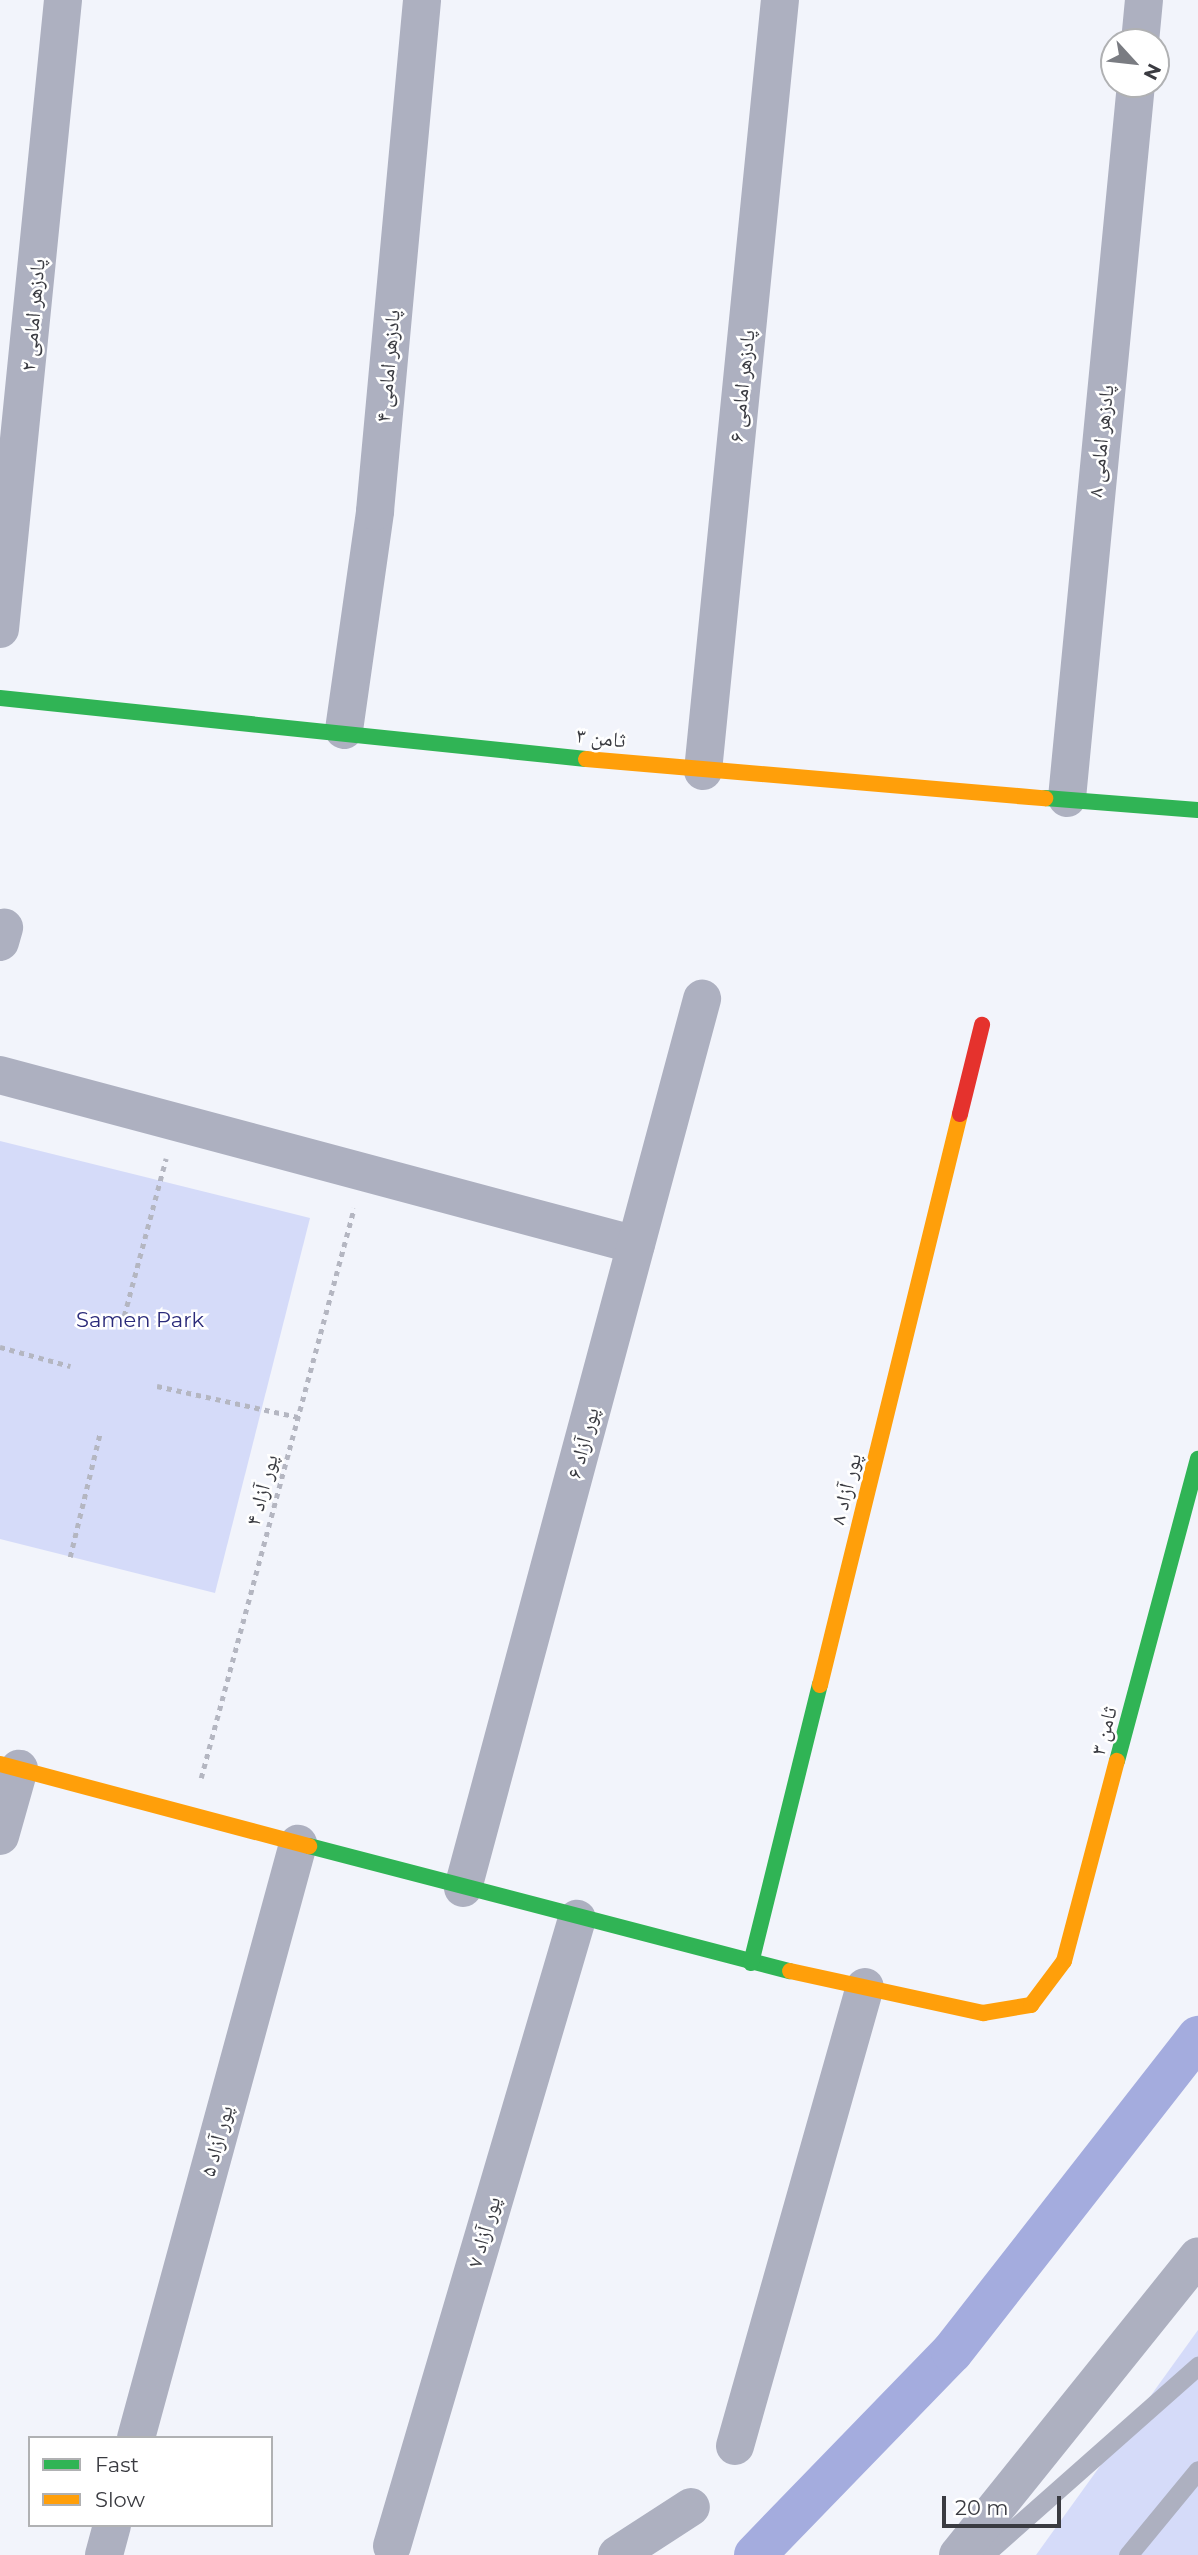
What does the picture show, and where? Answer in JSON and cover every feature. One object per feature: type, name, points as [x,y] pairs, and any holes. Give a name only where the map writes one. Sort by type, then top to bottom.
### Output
[{"type":"street","name":"پادزهر امامی ۲","points":[[0,629],[63,0]]},
{"type":"street","name":"پادزهر امامی ۴","points":[[344,730],[375,510],[422,0]]},
{"type":"street","name":"پادزهر امامی ۶","points":[[703,771],[780,0]]},
{"type":"street","points":[[1141,28],[1144,0]]},
{"type":"street","name":"پادزهر امامی ۸","points":[[1067,798],[1135,98]]},
{"type":"street","name":"ثامن ۳","points":[[0,698],[344,730],[703,771],[1198,810]]},
{"type":"street","name":"پور آزاد ۶","points":[[463,1888],[702,999]]},
{"type":"street","name":"پور آزاد ۸","points":[[751,1963],[982,1025]]},
{"type":"street","points":[[0,1076],[636,1245]]},
{"type":"street","name":"ثامن ۳","points":[[865,1987],[983,2013],[1031,2005],[1064,1961],[1198,1459]]},
{"type":"street","points":[[0,1836],[9,1767],[577,1919],[751,1963],[865,1987],[735,2446]]},
{"type":"street","name":"پور آزاد ۵","points":[[137,2436],[298,1844]]},
{"type":"street","name":"پور آزاد ۷","points":[[392,2546],[577,1919]]},
{"type":"street","points":[[958,2555],[1198,2256]]},
{"type":"street","points":[[617,2555],[691,2507]]},
{"type":"street","points":[[104,2555],[111,2527]]},
{"type":"lane","points":[[984,2555],[1198,2366]]},
{"type":"lane","points":[[1128,2555],[1198,2470]]},
{"type":"path","points":[[124,1316],[176,1122]]},
{"type":"path","name":"پور آزاد ۴","points":[[191,1816],[364,1172]]},
{"type":"path","points":[[0,1347],[70,1366]]},
{"type":"path","points":[[156,1386],[298,1417]]},
{"type":"path","points":[[70,1557],[100,1433]]},
{"type":"green space","name":"Samen Park","points":[[0,1141],[310,1218],[215,1593],[0,1539]]},
{"type":"green space","points":[[1198,2330],[1198,2555],[1036,2555]]},
{"type":"waterway","points":[[755,2555],[952,2352],[1198,2037]]},
{"type":"traffic: fast","points":[[0,698],[586,759]]},
{"type":"traffic: fast","points":[[1045,798],[1198,810]]},
{"type":"traffic: fast","points":[[1117,1761],[1198,1459]]},
{"type":"traffic: fast","points":[[751,1963],[820,1685]]},
{"type":"traffic: fast","points":[[309,1846],[790,1971]]},
{"type":"traffic: slow","points":[[586,759],[1045,798]]},
{"type":"traffic: slow","points":[[820,1685],[960,1114]]},
{"type":"traffic: slow","points":[[790,1971],[983,2013],[1031,2005],[1064,1961],[1117,1761]]},
{"type":"traffic: slow","points":[[0,1764],[309,1846]]},
{"type":"traffic: jam","points":[[960,1114],[982,1025]]}]
